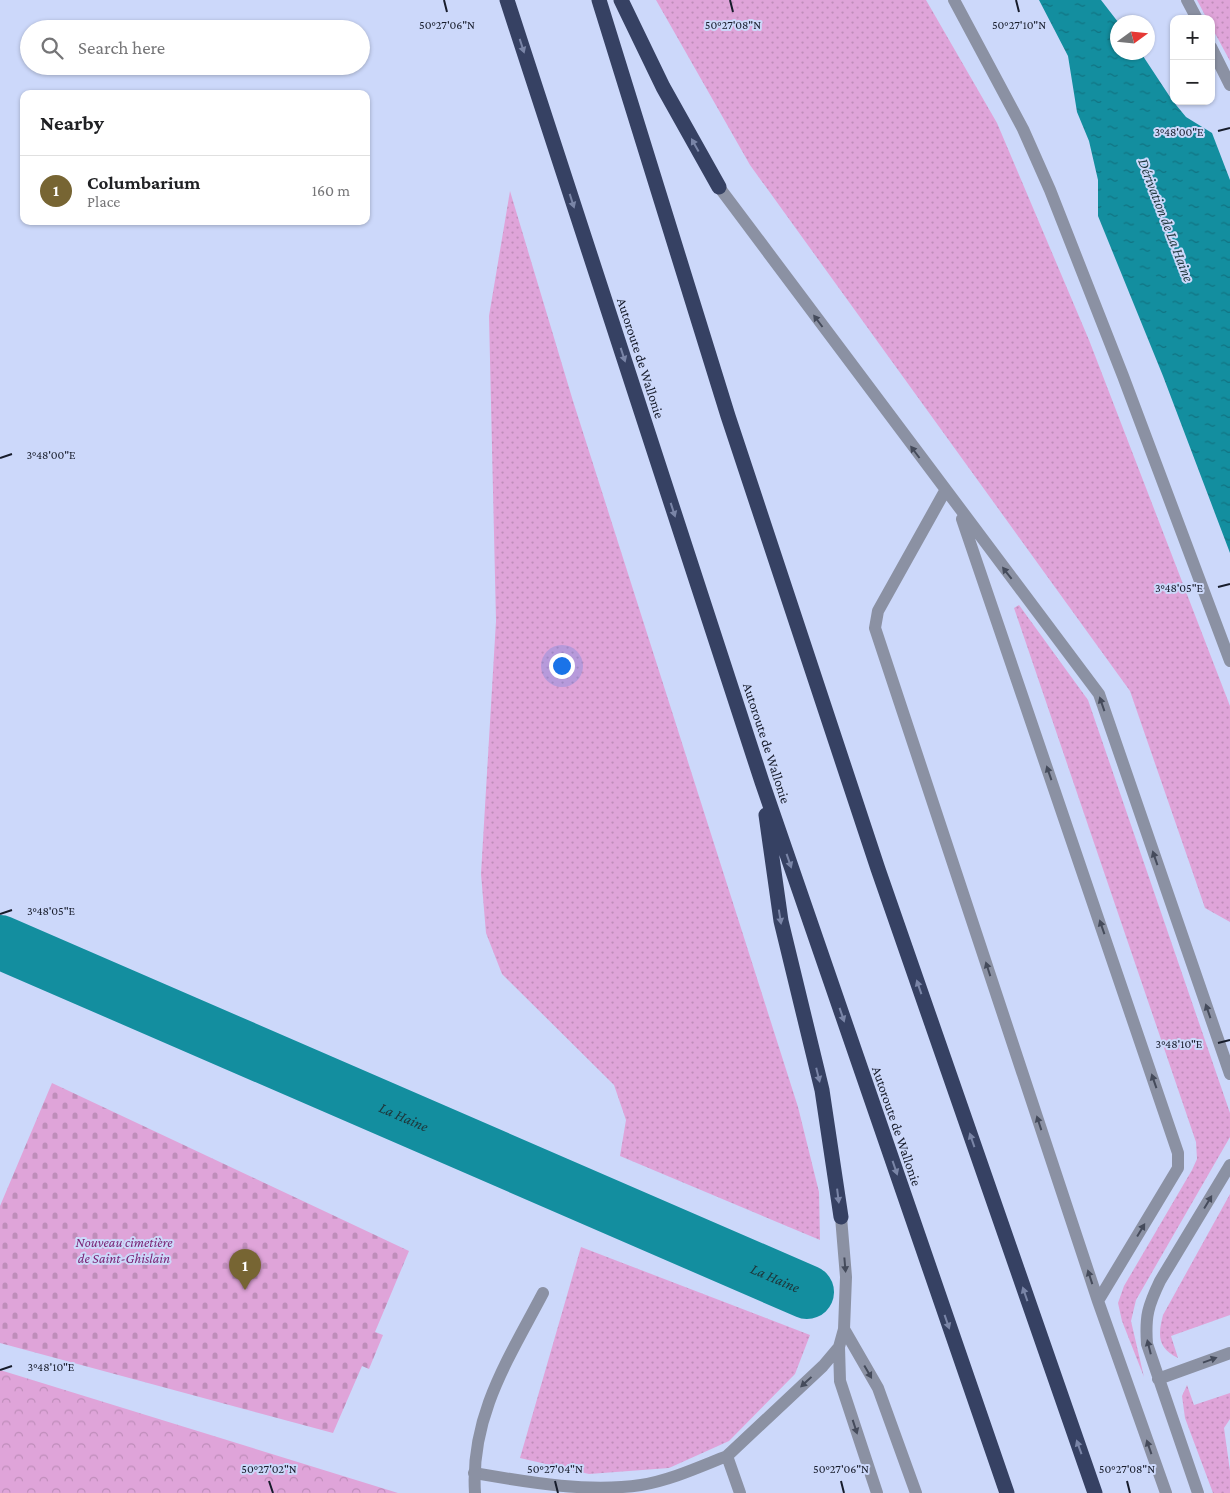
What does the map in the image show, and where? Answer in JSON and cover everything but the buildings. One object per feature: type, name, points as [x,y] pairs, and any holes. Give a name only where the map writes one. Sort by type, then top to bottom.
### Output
[{"type":"highway","name":"Autoroute de Wallonie","points":[[506,0],[762,782],[1007,1493]]},
{"type":"highway","points":[[599,0],[728,416],[878,869],[1095,1493]]},
{"type":"highway","points":[[621,0],[662,87],[719,188]]},
{"type":"highway","points":[[762,782],[781,921],[822,1090],[841,1217]]},
{"type":"street","points":[[954,0],[1024,129],[1050,190],[1123,376],[1230,661]]},
{"type":"street","points":[[1187,0],[1195,15]]},
{"type":"street","points":[[1215,54],[1230,86]]},
{"type":"street","points":[[719,188],[958,509],[1099,694],[1230,1074]]},
{"type":"street","points":[[945,491],[878,611],[875,628],[1098,1302],[1166,1493]]},
{"type":"street","points":[[958,509],[1178,1153],[1178,1168],[1098,1302]]},
{"type":"street","points":[[1198,1493],[1147,1344],[1145,1320],[1151,1299],[1230,1165]]},
{"type":"street","points":[[841,1217],[846,1277],[844,1329],[839,1347],[840,1381],[877,1493]]},
{"type":"street","points":[[475,1493],[474,1473],[481,1421],[492,1390],[544,1293]]},
{"type":"street","points":[[844,1329],[878,1388],[916,1493]]},
{"type":"street","points":[[474,1473],[551,1484],[597,1488],[640,1485],[671,1478],[727,1456],[823,1366],[839,1347]]},
{"type":"street","points":[[1158,1379],[1230,1353]]},
{"type":"street","points":[[727,1456],[740,1493]]},
{"type":"green space","points":[[656,0],[926,0],[997,123],[1089,340],[1230,706],[1230,922],[1205,908],[1130,691],[750,165]]},
{"type":"green space","points":[[1197,0],[1230,0],[1230,61],[1215,33],[1215,15],[1205,15]]},
{"type":"green space","points":[[510,191],[573,401],[798,1107],[819,1192],[820,1240],[620,1156],[626,1120],[614,1085],[502,974],[486,933],[481,874],[496,621],[489,316]]},
{"type":"green space","points":[[1019,605],[1088,700],[1230,1113],[1230,1137],[1136,1300],[1131,1321],[1144,1377],[1122,1321],[1118,1303],[1124,1286],[1192,1170],[1197,1159],[1196,1142],[1014,608]]},
{"type":"green space","name":"Nouveau cimetière de Saint-Ghislain","points":[[52,1083],[409,1251],[375,1332],[383,1335],[369,1369],[362,1366],[333,1433],[0,1343],[0,1206]]},
{"type":"green space","points":[[1230,1194],[1230,1315],[1171,1336],[1178,1358],[1166,1350],[1161,1340],[1160,1329],[1163,1315]]},
{"type":"green space","points":[[581,1247],[810,1335],[795,1374],[729,1441],[669,1468],[589,1474],[520,1458]]},
{"type":"green space","points":[[0,1370],[398,1493],[0,1493]]},
{"type":"green space","points":[[1187,1385],[1194,1405],[1230,1393],[1230,1419],[1224,1428],[1230,1471],[1230,1493],[1213,1493],[1185,1418],[1182,1396]]},
{"type":"water","name":"Dérivation de La Haine","points":[[1039,0],[1101,0],[1113,15],[1110,15],[1110,60],[1146,60],[1170,97],[1170,105],[1176,105],[1186,117],[1212,133],[1230,180],[1230,553],[1163,376],[1098,216],[1098,180],[1089,141],[1077,112],[1068,56]]},
{"type":"waterway","name":"La Haine","points":[[0,942],[807,1292]]},
{"type":"place","name":"Columbarium","points":[[245,1290]]}]
